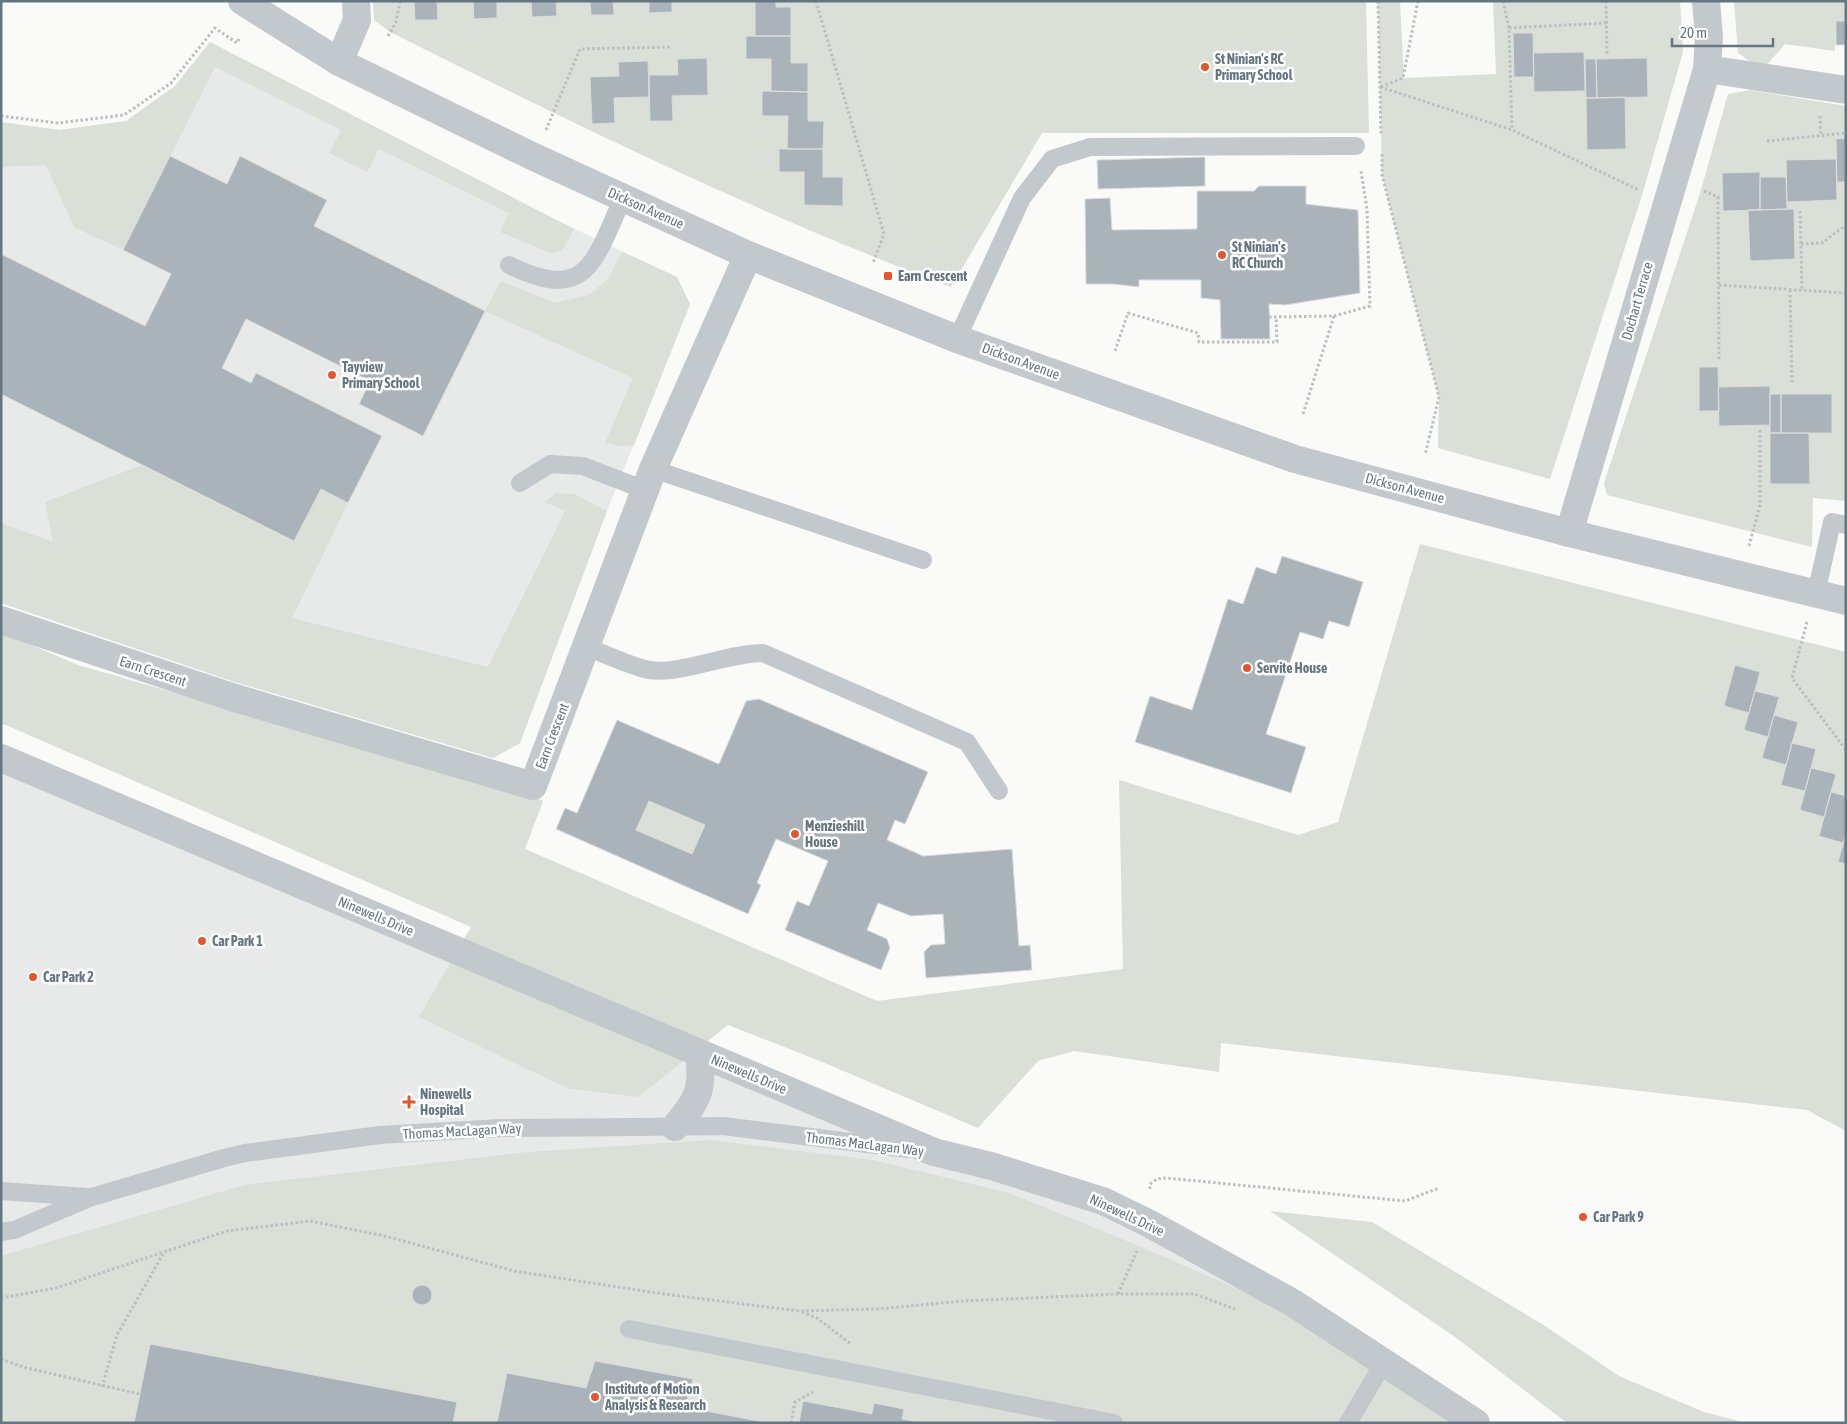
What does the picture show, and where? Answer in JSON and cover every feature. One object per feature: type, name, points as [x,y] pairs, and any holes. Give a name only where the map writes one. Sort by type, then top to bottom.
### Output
[{"type":"street","points":[[339,62],[357,20],[356,1]]},
{"type":"street","name":"Dochart Terrace","points":[[1569,533],[1707,70],[1709,37],[1706,1]]},
{"type":"street","name":"Dickson Avenue","points":[[249,6],[339,62],[623,198],[748,255],[957,339],[1295,459],[1569,533],[1846,601]]},
{"type":"street","points":[[1707,70],[1846,90]]},
{"type":"street","name":"Earn Crescent","points":[[1,620],[235,698],[533,786],[649,480],[748,255]]},
{"type":"street","name":"Ninewells Drive","points":[[1,758],[934,1152],[991,1166],[1103,1201],[1150,1224],[1293,1303],[1476,1423]]},
{"type":"street","points":[[675,1127],[694,1105],[702,1076],[699,1053]]},
{"type":"lane","points":[[957,339],[1022,198],[1052,159],[1090,147],[1356,146]]},
{"type":"lane","points":[[509,265],[532,277],[563,282],[588,269],[623,198]]},
{"type":"lane","points":[[520,483],[550,464],[583,466],[649,480],[923,560]]},
{"type":"lane","points":[[1816,594],[1832,522],[1846,525]]},
{"type":"lane","points":[[587,647],[649,670],[684,668],[742,653],[763,653],[967,742],[998,791]]},
{"type":"lane","name":"Thomas MacLagan Way","points":[[1,1232],[14,1230],[92,1197],[245,1153],[380,1135],[501,1128],[723,1126],[934,1152]]},
{"type":"lane","points":[[1,1191],[92,1197]]},
{"type":"lane","points":[[629,1330],[1114,1423]]},
{"type":"lane","points":[[1348,1423],[1384,1362]]},
{"type":"path","points":[[388,36],[396,22],[400,1]]},
{"type":"path","points":[[816,1],[884,234],[873,263]]},
{"type":"path","points":[[1378,1],[1382,175],[1439,397],[1425,455]]},
{"type":"path","points":[[1380,87],[1403,78],[1418,1]]},
{"type":"path","points":[[1502,1],[1509,28],[1512,130]]},
{"type":"path","points":[[1606,1],[1607,55]]},
{"type":"path","points":[[1,116],[58,123],[124,115],[171,83],[215,28],[237,44],[249,6]]},
{"type":"path","points":[[1509,28],[1606,23]]},
{"type":"path","points":[[553,114],[580,49],[672,47]]},
{"type":"path","points":[[1380,87],[1512,130],[1670,190],[1718,197],[1719,362]]},
{"type":"path","points":[[1767,141],[1846,133]]},
{"type":"path","points":[[1269,317],[1334,316],[1370,306],[1367,209],[1356,146]]},
{"type":"path","points":[[1800,211],[1802,290]]},
{"type":"path","points":[[1801,244],[1822,243],[1846,225]]},
{"type":"path","points":[[1719,285],[1846,293]]},
{"type":"path","points":[[1790,290],[1792,382]]},
{"type":"path","points":[[1116,351],[1128,313],[1198,333],[1199,342],[1277,342],[1276,317]]},
{"type":"path","points":[[1303,414],[1334,316]]},
{"type":"path","points":[[1753,531],[1760,506],[1760,430]]},
{"type":"path","points":[[1801,640],[1792,678],[1846,750]]},
{"type":"path","points":[[1118,1294],[1158,1205],[1150,1191],[1150,1184],[1157,1179],[1199,1180],[1405,1201],[1439,1188]]},
{"type":"path","points":[[1,1298],[56,1288],[163,1254],[227,1231],[310,1221],[385,1236],[514,1271],[657,1293],[799,1311],[877,1309],[963,1301],[1118,1294],[1194,1294],[1237,1310]]},
{"type":"path","points":[[102,1386],[116,1335],[163,1254]]},
{"type":"path","points":[[1,1359],[23,1367],[139,1394]]},
{"type":"shaded area","points":[[373,1],[1366,1],[1369,133],[1042,133],[951,287],[808,229],[667,167],[390,32],[374,20]]},
{"type":"shaded area","points":[[1378,1],[1400,1],[1404,78],[1496,74],[1493,1],[1680,1],[1683,52],[1643,192],[1550,479],[1438,448],[1439,397],[1382,175]]},
{"type":"shaded area","points":[[1734,1],[1846,1],[1846,21],[1836,21],[1835,51],[1785,44],[1767,65],[1752,63],[1738,53]]},
{"type":"shaded area","name":"Tayview Primary School","points":[[210,42],[452,171],[677,277],[690,304],[607,511],[520,743],[493,758],[235,682],[1,603],[1,122],[59,130],[126,121],[175,86]]},
{"type":"shaded area","points":[[210,42],[574,229],[562,251],[551,253],[500,232],[509,213],[379,149],[367,172],[329,153],[341,130],[215,67],[123,250],[74,227],[46,165],[1,167],[1,122],[59,130],[126,121],[175,86]]},
{"type":"shaded area","points":[[1750,90],[1846,106],[1846,501],[1813,498],[1812,547],[1607,495],[1604,483],[1701,190],[1728,94]]},
{"type":"shaded area","points":[[622,252],[677,277],[690,304],[634,445],[621,446],[605,443],[633,378],[485,311],[501,281],[555,303],[589,295],[608,279]]},
{"type":"shaded area","points":[[142,465],[321,489],[348,503],[292,618],[488,667],[565,511],[545,502],[556,493],[574,494],[607,511],[520,743],[493,758],[235,682],[1,603],[1,523],[53,542],[45,502]]},
{"type":"shaded area","points":[[1420,544],[1846,652],[1846,1131],[1807,1110],[1221,1043],[1219,1072],[1074,1051],[1038,1061],[978,1128],[820,1061],[728,1025],[638,1097],[567,1088],[419,1017],[471,927],[1,723],[1,632],[78,665],[528,794],[543,801],[525,849],[877,1001],[1123,969],[1119,780],[1298,835],[1338,822]]},
{"type":"shaded area","name":"Ninewells Hospital","points":[[1,758],[934,1152],[1103,1201],[1293,1303],[1,1423]]},
{"type":"shaded area","points":[[649,801],[705,825],[692,854],[636,830]]},
{"type":"shaded area","points":[[711,1140],[873,1160],[1009,1193],[1134,1244],[1289,1311],[1459,1423],[1,1423],[1,1256],[244,1185],[528,1152]]},
{"type":"shaded area","points":[[1270,1211],[1372,1222],[1545,1326],[1619,1376],[1704,1412],[1746,1423],[1567,1423],[1455,1337]]},
{"type":"building","points":[[414,1],[437,1],[438,20],[415,20]]},
{"type":"building","points":[[473,1],[497,1],[497,18],[474,19]]},
{"type":"building","points":[[531,1],[556,1],[557,16],[532,17]]},
{"type":"building","points":[[590,1],[613,1],[614,15],[591,15]]},
{"type":"building","points":[[649,1],[672,1],[672,12],[649,13]]},
{"type":"building","points":[[755,1],[776,1],[776,7],[791,7],[791,36],[755,36]]},
{"type":"building","points":[[1836,21],[1846,21],[1846,45],[1836,45]]},
{"type":"building","points":[[1513,33],[1533,33],[1534,77],[1514,77]]},
{"type":"building","points":[[746,36],[791,36],[791,63],[808,63],[808,92],[771,91],[771,59],[746,59]]},
{"type":"building","points":[[1584,52],[1585,91],[1534,92],[1533,53]]},
{"type":"building","points":[[707,58],[708,95],[672,96],[673,121],[650,121],[649,75],[678,75],[677,59]]},
{"type":"building","points":[[1647,58],[1648,97],[1597,98],[1596,59]]},
{"type":"building","points":[[1585,59],[1596,59],[1597,98],[1586,98]]},
{"type":"building","points":[[648,61],[649,97],[614,98],[615,123],[592,124],[590,77],[619,76],[618,62]]},
{"type":"building","points":[[762,91],[808,92],[808,121],[824,121],[823,149],[787,149],[788,116],[762,116]]},
{"type":"building","points":[[1625,97],[1626,149],[1587,150],[1586,98]]},
{"type":"building","points":[[1846,138],[1846,182],[1837,182],[1836,139]]},
{"type":"building","points":[[779,149],[823,149],[823,177],[843,177],[843,206],[804,205],[804,172],[779,172]]},
{"type":"building","points":[[170,156],[227,184],[240,156],[327,200],[314,226],[485,311],[423,436],[359,404],[370,381],[246,319],[222,368],[251,383],[256,373],[382,436],[348,503],[321,489],[294,541],[1,394],[1,254],[145,326],[171,274],[123,250]]},
{"type":"building","points":[[1205,157],[1205,186],[1098,189],[1097,160]]},
{"type":"building","points":[[1836,159],[1837,200],[1787,202],[1786,160]]},
{"type":"building","points":[[1760,172],[1760,210],[1723,211],[1722,173]]},
{"type":"building","points":[[1760,177],[1786,177],[1787,209],[1760,210]]},
{"type":"building","name":"St Ninian's RC Church","points":[[1259,186],[1306,186],[1306,204],[1358,210],[1360,293],[1285,305],[1269,304],[1270,339],[1221,339],[1220,300],[1201,298],[1201,280],[1139,280],[1139,287],[1113,284],[1086,284],[1085,199],[1110,198],[1112,230],[1197,229],[1197,191],[1254,191]]},
{"type":"building","points":[[1794,209],[1795,259],[1750,261],[1748,210]]},
{"type":"building","points":[[1699,367],[1718,367],[1719,411],[1699,411]]},
{"type":"building","points":[[1770,386],[1770,425],[1719,426],[1718,387]]},
{"type":"building","points":[[1770,394],[1781,394],[1781,433],[1770,433]]},
{"type":"building","points":[[1781,394],[1832,394],[1832,433],[1781,433]]},
{"type":"building","points":[[1770,433],[1809,433],[1810,484],[1770,484]]},
{"type":"building","name":"Servite House","points":[[1282,556],[1363,582],[1349,627],[1329,621],[1323,639],[1300,632],[1266,734],[1306,747],[1291,793],[1135,742],[1150,696],[1192,710],[1228,599],[1243,604],[1256,567],[1276,574]]},
{"type":"building","points":[[1735,665],[1760,672],[1749,713],[1724,706]]},
{"type":"building","points":[[1755,691],[1779,697],[1768,737],[1744,730]]},
{"type":"building","name":"Menzieshill House","points":[[759,699],[928,772],[905,824],[895,820],[887,840],[923,856],[1012,849],[1019,946],[1030,945],[1032,970],[926,978],[924,952],[931,945],[945,944],[943,914],[911,916],[878,903],[867,930],[887,939],[890,948],[881,970],[785,930],[797,901],[809,906],[828,861],[776,839],[757,883],[761,885],[748,914],[556,829],[565,808],[577,813],[617,720],[719,764],[746,701]],"holes":[[[649,801],[705,825],[692,854],[636,830]]]},
{"type":"building","points":[[1774,715],[1798,722],[1786,765],[1762,758]]},
{"type":"building","points":[[1792,743],[1816,749],[1805,791],[1781,785]]},
{"type":"building","points":[[1811,768],[1836,774],[1824,817],[1800,810]]},
{"type":"building","points":[[1831,792],[1846,796],[1846,834],[1843,843],[1819,836]]},
{"type":"building","points":[[1846,834],[1846,864],[1838,862]]},
{"type":"building","points":[[422,1285],[429,1288],[432,1295],[429,1302],[422,1305],[415,1302],[412,1295],[415,1288]]},
{"type":"building","points":[[150,1344],[457,1402],[453,1423],[134,1423]]},
{"type":"building","points":[[595,1361],[693,1379],[685,1407],[769,1423],[497,1423],[507,1373],[586,1388]]},
{"type":"building","points":[[803,1401],[872,1414],[874,1403],[904,1409],[902,1419],[923,1423],[799,1423]]},
{"type":"place","name":"St Ninian's RC Primary School","points":[[1205,67]]},
{"type":"place","name":"St Ninian's RC Church","points":[[1222,255]]},
{"type":"place","name":"Earn Crescent","points":[[888,276]]},
{"type":"place","name":"Tayview Primary School","points":[[332,375]]},
{"type":"place","name":"Servite House","points":[[1247,668]]},
{"type":"place","name":"Menzieshill House","points":[[795,834]]},
{"type":"place","name":"Car Park 1","points":[[202,941]]},
{"type":"place","name":"Car Park 2","points":[[33,977]]},
{"type":"place","name":"Ninewells Hospital","points":[[409,1102]]},
{"type":"place","name":"Car Park 9","points":[[1583,1217]]},
{"type":"place","name":"Institute of Motion Analysis & Research","points":[[595,1397]]}]
